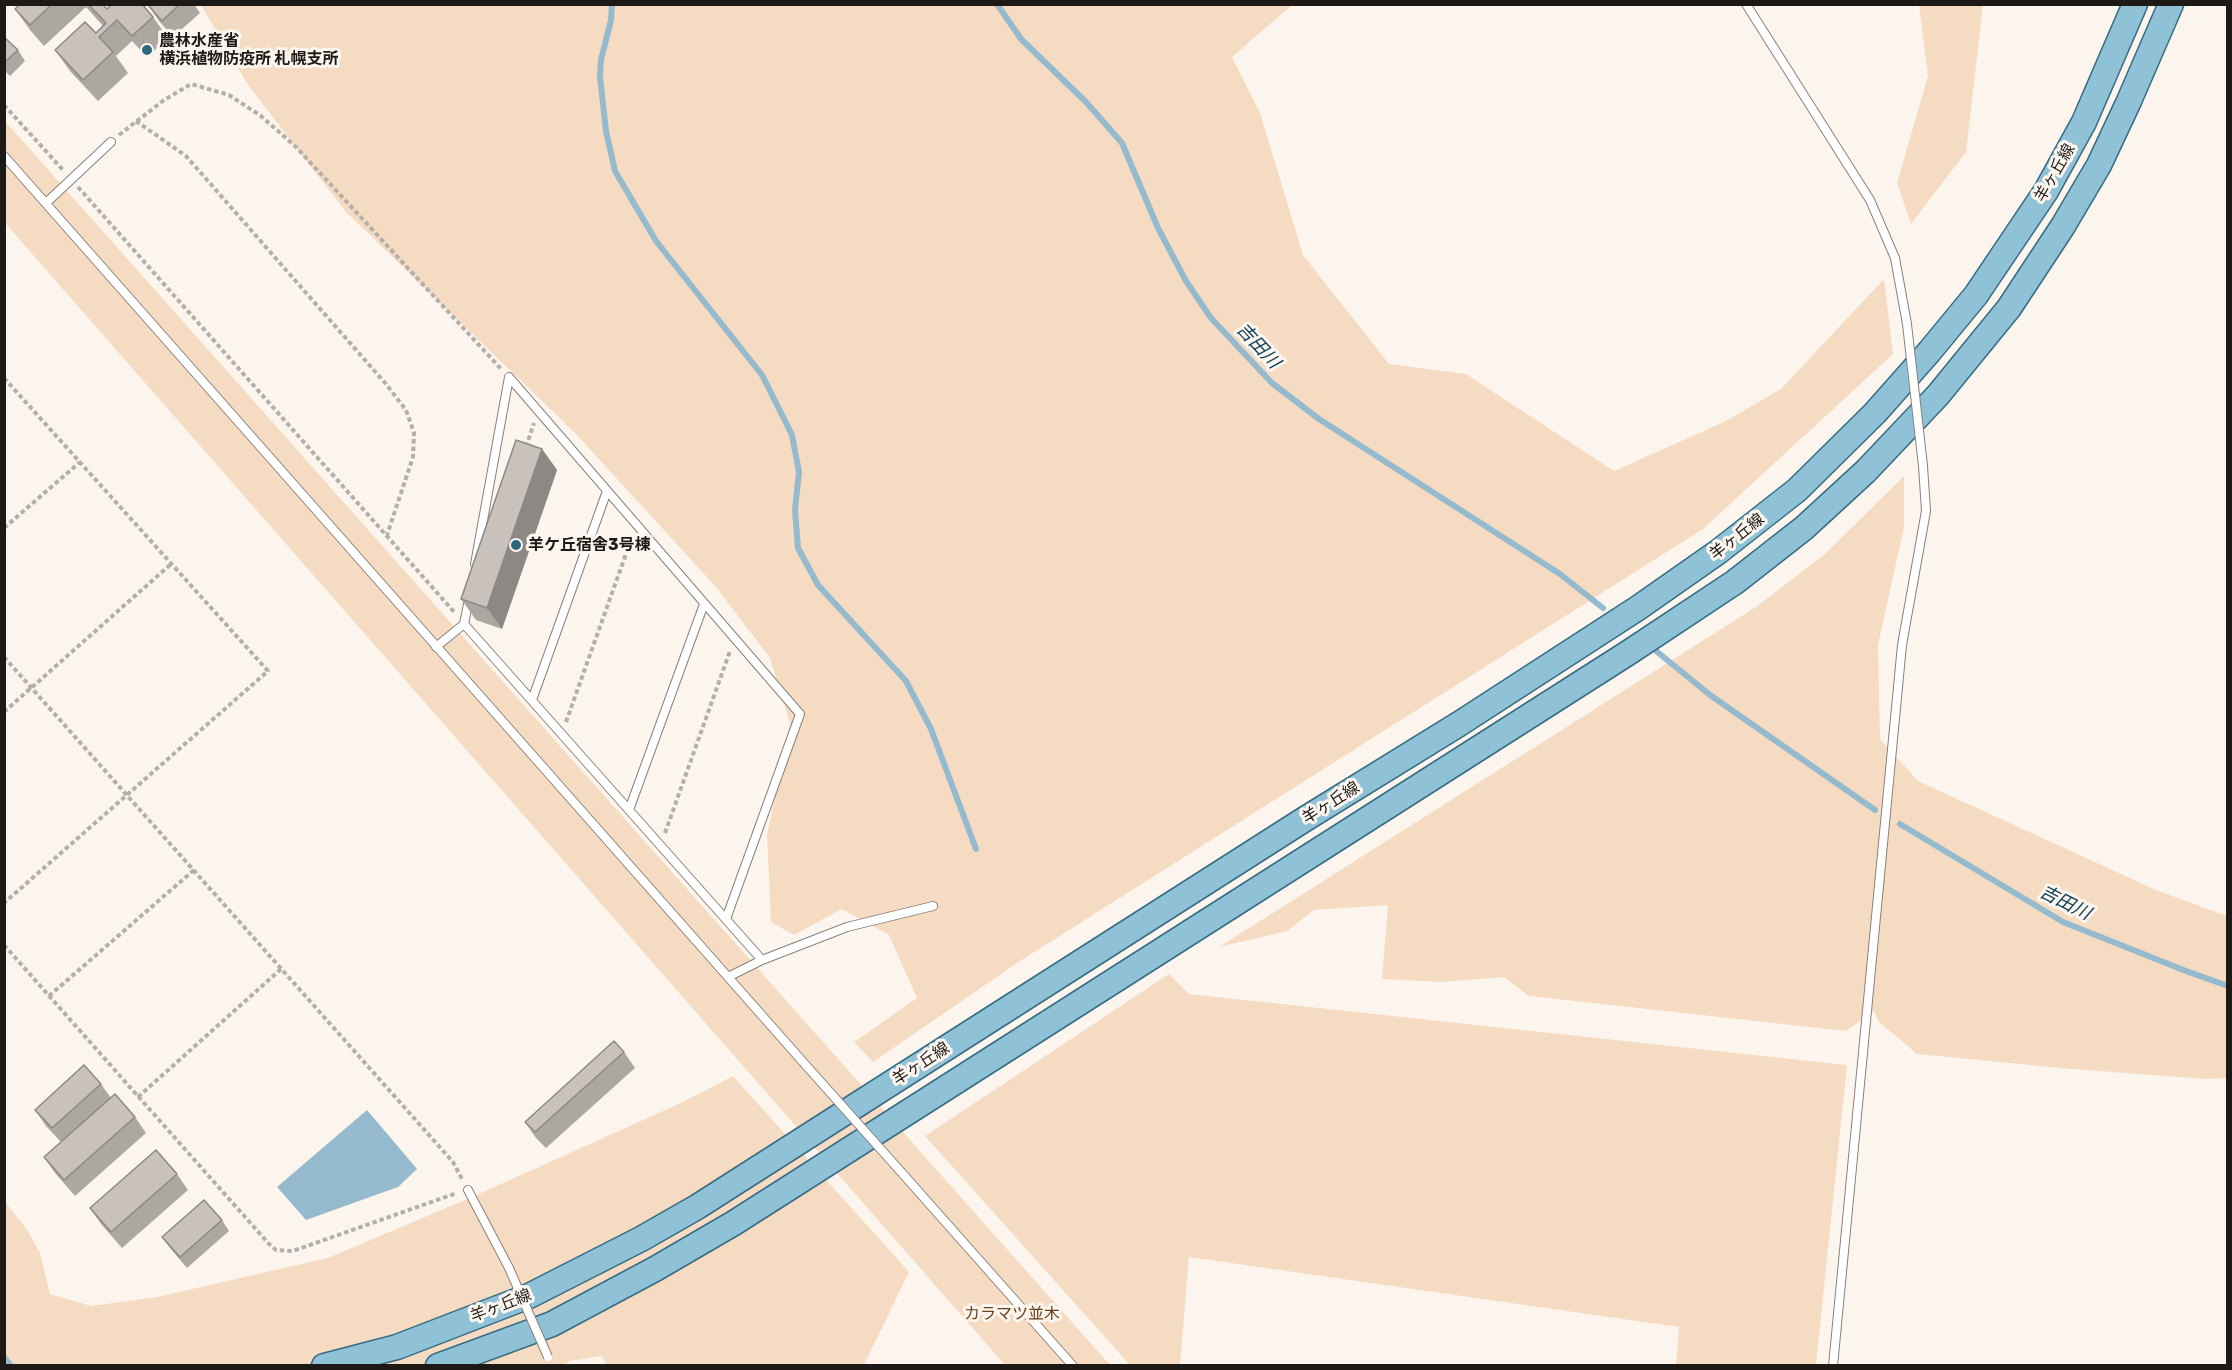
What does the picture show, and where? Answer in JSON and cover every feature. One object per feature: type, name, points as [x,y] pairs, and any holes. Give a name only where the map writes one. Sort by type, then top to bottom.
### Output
[{"type":"main road","name":"羊ヶ丘線","points":[[324,1365],[397,1347],[530,1296],[688,1212],[1305,819],[1459,724],[1638,608],[1718,552],[1797,490],[1875,413],[1976,295],[2046,191],[2079,132],[2135,4]]},
{"type":"main road","name":"羊ヶ丘線","points":[[438,1365],[552,1324],[655,1269],[734,1223],[1618,660],[1735,582],[1804,528],[1866,471],[1938,395],[2009,309],[2099,165],[2130,102],[2171,4]]},
{"type":"lane","points":[[1746,4],[1870,200],[1895,258],[1906,324],[1923,466],[1926,511],[1901,656],[1833,1365]]},
{"type":"lane","points":[[46,203],[111,142]]},
{"type":"lane","points":[[4,156],[1073,1365]]},
{"type":"lane","points":[[509,377],[800,714],[726,919]]},
{"type":"lane","points":[[473,577],[509,377]]},
{"type":"lane","points":[[532,700],[607,491]]},
{"type":"lane","points":[[436,647],[464,624],[471,588]]},
{"type":"lane","points":[[629,810],[704,604]]},
{"type":"lane","points":[[464,624],[762,960]]},
{"type":"lane","points":[[728,977],[762,960],[847,927],[933,906]]},
{"type":"lane","points":[[468,1190],[509,1268],[552,1365]]},
{"type":"path","points":[[111,142],[164,100],[191,84],[229,95],[261,116],[296,147],[509,377]]},
{"type":"path","points":[[4,105],[464,624]]},
{"type":"path","points":[[136,122],[186,156],[406,410],[414,433],[413,457],[386,535]]},
{"type":"path","points":[[4,378],[268,671],[4,903]]},
{"type":"path","points":[[523,457],[538,412]]},
{"type":"path","points":[[4,528],[80,462]]},
{"type":"path","points":[[562,734],[636,525]]},
{"type":"path","points":[[4,712],[171,564]]},
{"type":"path","points":[[660,845],[734,639]]},
{"type":"path","points":[[4,657],[453,1162],[468,1190],[293,1251],[276,1250],[4,945]]},
{"type":"path","points":[[50,996],[194,870]]},
{"type":"path","points":[[138,1097],[281,969]]},
{"type":"green space","points":[[201,5],[1292,5],[1232,57],[1260,113],[1303,255],[1389,364],[1466,374],[1614,471],[1724,422],[1781,389],[1884,279],[1893,354],[1703,529],[1020,961],[873,1062],[854,1042],[917,998],[889,935],[842,909],[794,935],[771,922],[767,835],[790,724],[770,658],[716,587],[575,433],[346,212],[248,85]]},
{"type":"green space","points":[[1919,5],[1983,5],[1966,152],[1911,224],[1897,183],[1928,76]]},
{"type":"green space","name":"カラマツ並木","points":[[4,120],[1110,1365],[1005,1365],[5,223]]},
{"type":"green space","points":[[1904,476],[1904,527],[1878,645],[1880,739],[1918,781],[2156,890],[2227,916],[2227,1078],[2206,1079],[2071,1069],[1917,1054],[1879,1022],[1874,1011],[1846,1031],[1529,996],[1504,977],[1441,982],[1382,979],[1388,905],[1314,910],[1287,931],[1219,947],[1756,607],[1826,553]]},
{"type":"green space","points":[[1169,974],[1189,994],[1847,1065],[1816,1365],[1676,1365],[1679,1327],[1189,1257],[1180,1365],[1130,1365],[925,1136]]},
{"type":"green space","points":[[733,1076],[909,1272],[864,1365],[607,1366],[602,1356],[570,1361],[561,1366],[5,1365],[4,1201],[26,1228],[40,1253],[50,1294],[91,1306],[157,1297],[328,1258],[472,1197],[683,1102]]},
{"type":"water","points":[[367,1110],[417,1169],[398,1187],[306,1220],[277,1187]]},
{"type":"building","points":[[20,4],[52,4],[30,25],[15,9]]},
{"type":"building","points":[[88,4],[102,4],[107,9],[112,4],[142,4],[153,17],[132,36],[117,20],[99,37],[113,52],[83,80],[55,50],[85,22],[96,33],[106,23]]},
{"type":"building","points":[[149,4],[180,4],[162,21]]},
{"type":"building","points":[[4,37],[18,50],[4,63]]},
{"type":"building","points":[[516,440],[542,449],[487,608],[461,599]]},
{"type":"building","points":[[614,1041],[624,1052],[535,1132],[525,1122]]},
{"type":"building","points":[[84,1065],[101,1084],[52,1128],[35,1110]]},
{"type":"building","points":[[115,1094],[135,1117],[64,1180],[44,1157]]},
{"type":"building","points":[[156,1150],[177,1174],[111,1232],[90,1208]]},
{"type":"building","points":[[204,1200],[222,1220],[180,1257],[162,1237]]},
{"type":"waterway","points":[[612,4],[600,77],[606,131],[615,171],[656,241],[762,375],[792,435],[799,472],[795,510],[798,548],[818,585],[906,681],[931,729],[976,849]]},
{"type":"waterway","name":"吉田川","points":[[997,4],[1021,39],[1086,102],[1122,143],[1158,228],[1186,281],[1211,318],[1272,383],[1319,419],[1560,574],[1603,608]]},
{"type":"waterway","name":"吉田川","points":[[1650,646],[1710,695],[1875,810]]},
{"type":"waterway","name":"吉田川","points":[[1900,824],[2063,922],[2228,986]]},
{"type":"waterway","points":[[4,1357],[11,1366]]},
{"type":"place","name":"農林水産省 横浜植物防疫所 札幌支所","points":[[147,50]]},
{"type":"place","name":"羊ケ丘宿舎3号棟","points":[[516,545]]}]
